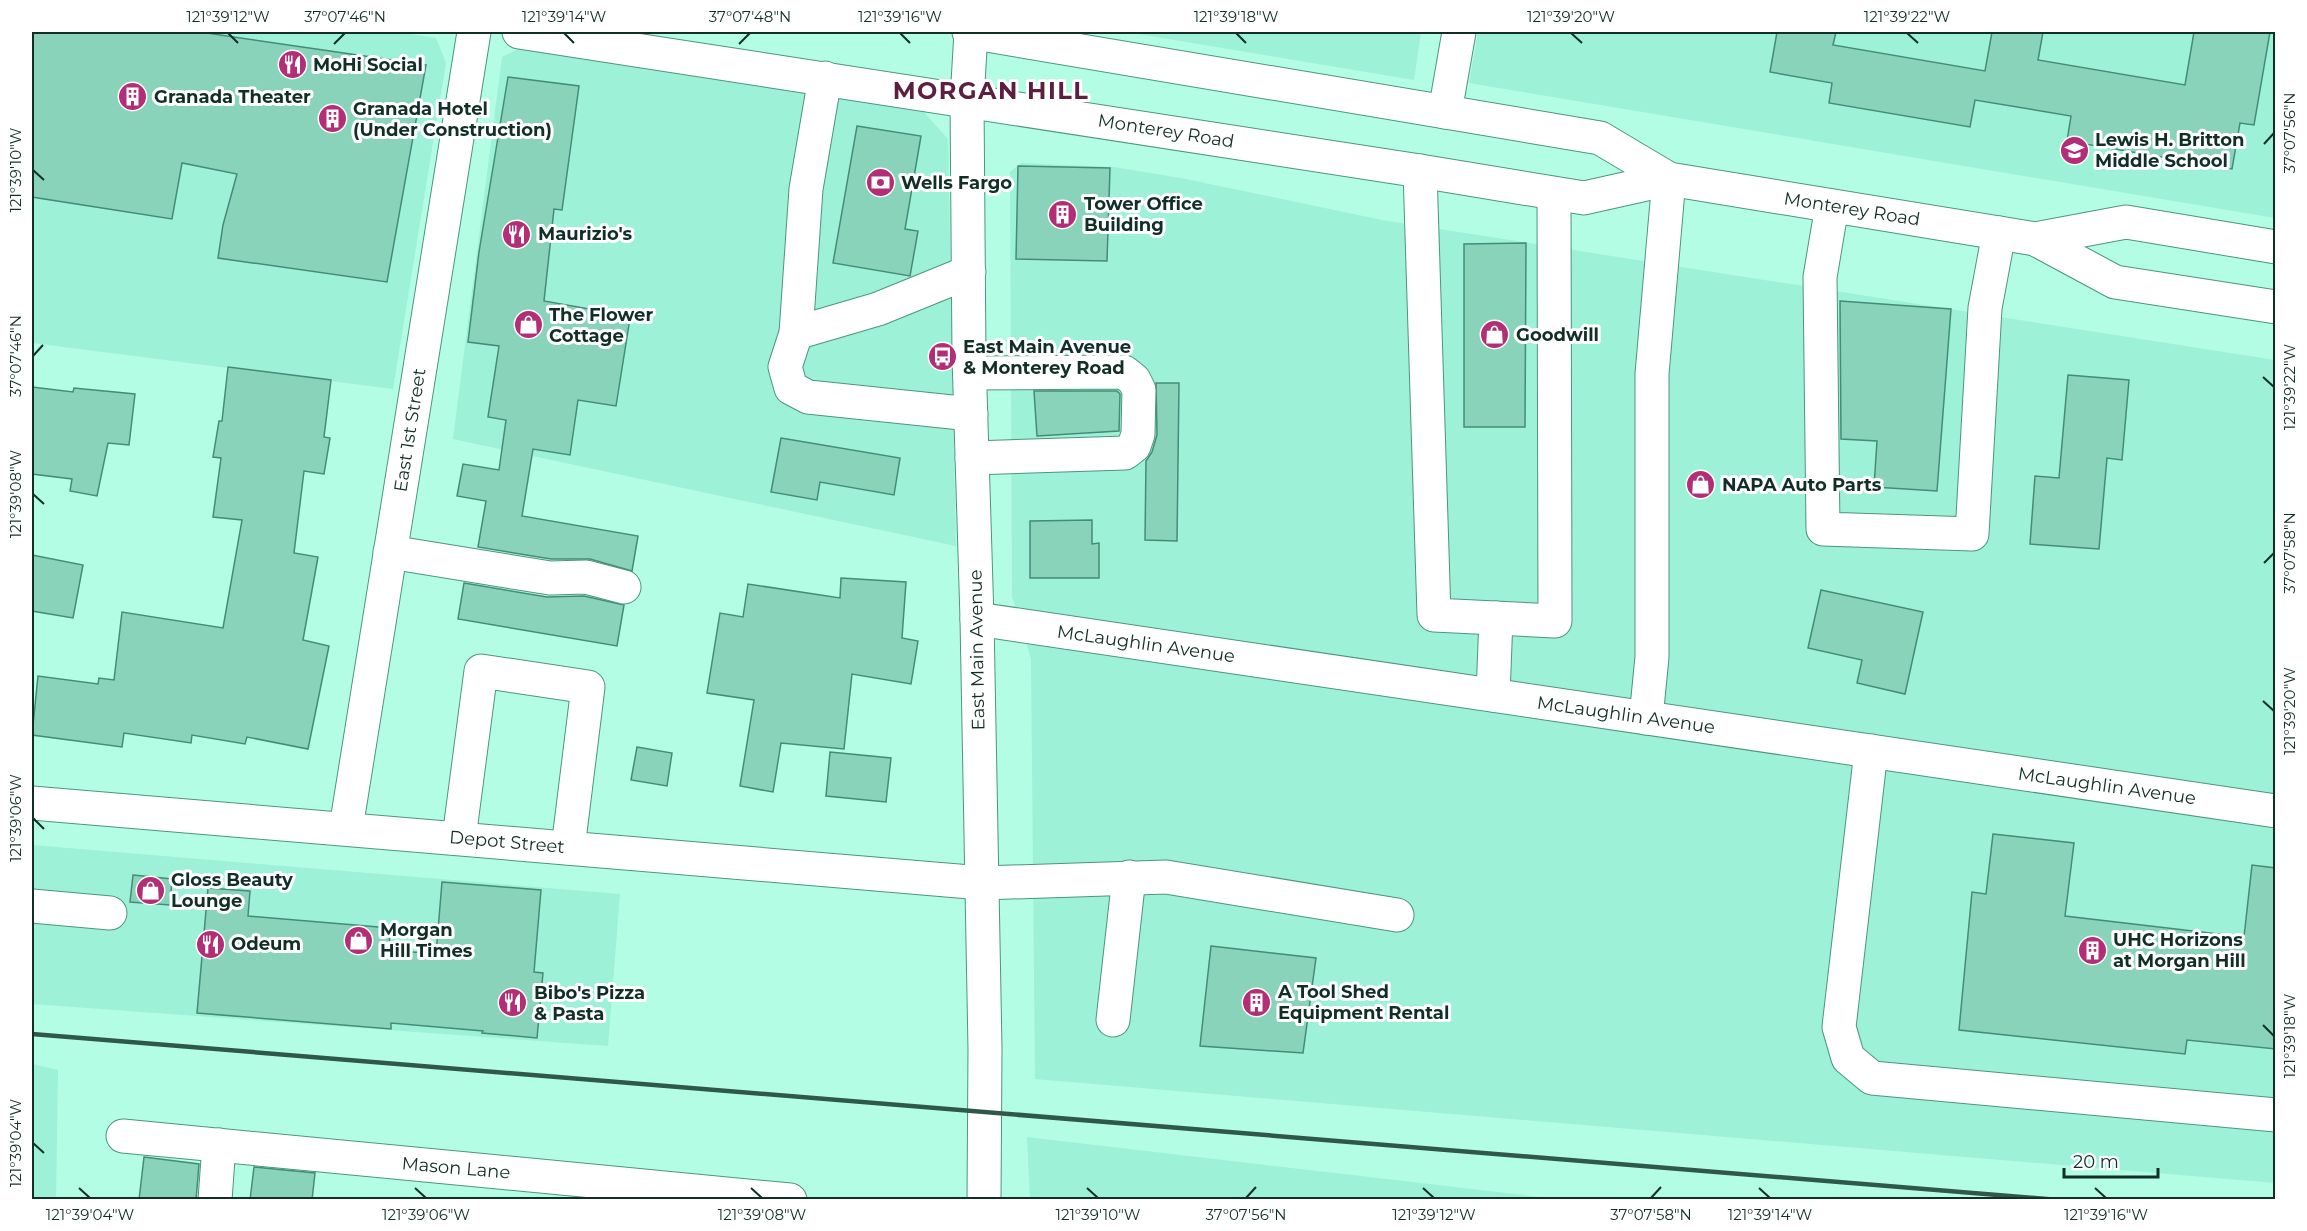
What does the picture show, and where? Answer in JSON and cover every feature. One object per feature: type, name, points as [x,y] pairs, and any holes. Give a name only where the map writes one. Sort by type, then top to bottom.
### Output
[{"type":"main road","name":"East 1st Street","points":[[346,828],[474,32]]},
{"type":"main road","name":"Monterey Road","points":[[519,32],[967,100],[1584,198],[1669,179]]},
{"type":"main road","name":"Monterey Road","points":[[971,32],[1600,138],[1669,179],[2035,239],[2115,282],[2276,307]]},
{"type":"main road","name":"East Main Avenue","points":[[971,32],[967,100],[970,372],[985,1049],[984,1200]]},
{"type":"main road","points":[[1445,112],[1459,32]]},
{"type":"main road","points":[[825,78],[806,189],[796,333],[785,367],[791,387],[808,397],[971,414]]},
{"type":"main road","points":[[1420,171],[1434,615],[1555,621],[1554,194]]},
{"type":"main road","points":[[1646,718],[1652,657],[1652,374],[1669,179]]},
{"type":"main road","points":[[1832,206],[1820,277],[1823,529],[1972,534],[1985,308],[1999,233]]},
{"type":"main road","name":"Monterey Road","points":[[2035,239],[2126,222],[2276,247]]},
{"type":"main road","points":[[796,333],[878,309],[969,272]]},
{"type":"main road","points":[[970,372],[1124,372],[1134,380],[1138,390],[1138,434],[1134,446],[1125,453],[972,458]]},
{"type":"main road","points":[[390,552],[550,578],[586,577],[624,587]]},
{"type":"main road","points":[[1493,695],[1496,618]]},
{"type":"main road","name":"McLaughlin Avenue","points":[[977,619],[2276,811]]},
{"type":"main road","points":[[459,838],[481,671],[588,687],[568,848]]},
{"type":"main road","points":[[1871,751],[1839,1027],[1848,1058],[1872,1078],[2276,1115]]},
{"type":"main road","name":"Depot Street","points":[[32,803],[982,883],[1166,877],[1397,915]]},
{"type":"main road","points":[[1113,1020],[1129,877]]},
{"type":"main road","points":[[32,906],[110,913]]},
{"type":"main road","name":"Mason Lane","points":[[123,1136],[790,1200]]},
{"type":"main road","points":[[215,1200],[219,1145]]},
{"type":"shaded area","points":[[32,32],[398,32],[436,38],[446,63],[393,389],[32,343]]},
{"type":"shaded area","points":[[1127,32],[1421,32],[1414,80]]},
{"type":"shaded area","name":"Lewis H. Britton Middle School","points":[[1478,32],[2275,32],[2275,218],[1469,83]]},
{"type":"shaded area","points":[[530,43],[922,110],[948,139],[956,546],[453,439],[502,57]]},
{"type":"shaded area","points":[[1021,163],[1114,167],[1186,179],[1382,220],[2275,360],[2275,1183],[1035,1079],[1031,659],[1012,596],[1010,172]]},
{"type":"shaded area","points":[[32,845],[620,894],[608,1046],[32,1004]]},
{"type":"shaded area","points":[[32,1064],[58,1070],[56,1199],[32,1199]]},
{"type":"shaded area","points":[[1027,1137],[1557,1199],[1030,1199]]},
{"type":"building","points":[[32,32],[200,32],[426,65],[387,282],[218,258],[223,225],[237,174],[182,163],[172,219],[32,197]]},
{"type":"building","points":[[1777,32],[1836,32],[1833,45],[1985,71],[1992,32],[2043,32],[2038,60],[2185,85],[2194,32],[2270,32],[2254,125],[2240,123],[2232,169],[2067,141],[2071,116],[1975,100],[1970,127],[1829,103],[1832,83],[1770,72]]},
{"type":"building","points":[[508,77],[579,86],[562,210],[554,209],[544,301],[589,309],[631,312],[616,406],[578,400],[570,455],[533,449],[522,516],[638,536],[632,571],[590,559],[551,559],[478,547],[486,501],[457,496],[463,464],[499,470],[506,420],[488,417],[499,346],[468,342],[479,252]]},
{"type":"building","name":"Wells Fargo","points":[[857,126],[921,136],[905,229],[918,231],[910,276],[833,263]]},
{"type":"building","name":"Tower Office Building","points":[[1018,166],[1110,168],[1107,261],[1016,259]]},
{"type":"building","name":"Goodwill","points":[[1526,243],[1525,427],[1464,427],[1464,244]]},
{"type":"building","points":[[1840,301],[1951,309],[1937,491],[1874,487],[1877,441],[1841,439]]},
{"type":"building","points":[[228,367],[331,380],[324,437],[330,438],[324,474],[304,471],[294,553],[318,557],[303,640],[329,646],[308,749],[247,737],[245,744],[192,735],[191,743],[124,733],[122,747],[32,735],[38,676],[98,684],[99,678],[114,680],[122,612],[223,628],[242,520],[213,517],[221,458],[213,457],[219,421],[222,421]]},
{"type":"building","points":[[2068,375],[2129,380],[2122,460],[2107,458],[2099,549],[2030,544],[2035,476],[2059,478]]},
{"type":"building","points":[[1156,383],[1179,383],[1177,541],[1145,540],[1146,461],[1152,452],[1157,435]]},
{"type":"building","points":[[32,387],[73,392],[74,388],[135,394],[129,445],[108,443],[97,496],[70,491],[72,479],[32,474]]},
{"type":"building","points":[[1034,391],[1117,391],[1120,394],[1119,431],[1037,436]]},
{"type":"building","points":[[781,438],[900,458],[894,495],[820,482],[817,500],[771,492]]},
{"type":"building","points":[[1092,520],[1092,544],[1099,543],[1099,578],[1030,578],[1030,521]]},
{"type":"building","points":[[32,555],[83,565],[73,618],[32,611]]},
{"type":"building","points":[[841,578],[906,582],[902,638],[918,641],[911,684],[852,674],[844,749],[781,743],[773,792],[740,786],[754,700],[707,693],[720,613],[743,617],[748,584],[840,598]]},
{"type":"building","points":[[464,583],[547,597],[584,596],[624,605],[617,646],[458,619]]},
{"type":"building","points":[[1821,590],[1923,612],[1905,694],[1857,683],[1862,660],[1808,648]]},
{"type":"building","points":[[637,747],[672,753],[667,786],[631,780]]},
{"type":"building","points":[[830,752],[891,758],[886,802],[826,796]]},
{"type":"building","name":"UHC Horizons at Morgan Hill","points":[[1993,834],[2074,843],[2065,916],[2244,937],[2252,865],[2276,868],[2276,1049],[2187,1040],[2185,1054],[1959,1030],[1972,892],[1986,894]]},
{"type":"building","points":[[133,875],[172,879],[170,905],[130,902]]},
{"type":"building","points":[[442,882],[541,890],[534,972],[543,973],[537,1038],[391,1023],[391,1029],[197,1013],[208,888],[250,891],[248,916],[390,928],[389,950],[436,954]]},
{"type":"building","name":"A Tool Shed Equipment Rental","points":[[1211,946],[1316,958],[1303,1053],[1200,1046]]},
{"type":"building","points":[[144,1157],[199,1164],[196,1200],[139,1200]]},
{"type":"building","points":[[254,1167],[315,1173],[312,1200],[250,1200]]},
{"type":"railway","points":[[32,1034],[2058,1200]]},
{"type":"place","name":"MoHi Social","points":[[292,65]]},
{"type":"place","name":"Granada Theater","points":[[133,97]]},
{"type":"place","name":"Granada Hotel (Under Construction)","points":[[332,119]]},
{"type":"place","name":"Lewis H. Britton Middle School","points":[[2074,150]]},
{"type":"place","name":"Wells Fargo","points":[[880,183]]},
{"type":"place","name":"Tower Office Building","points":[[1063,214]]},
{"type":"place","name":"Maurizio's","points":[[517,234]]},
{"type":"place","name":"The Flower Cottage","points":[[528,325]]},
{"type":"place","name":"Goodwill","points":[[1495,335]]},
{"type":"place","name":"East Main Avenue & Monterey Road","points":[[942,357]]},
{"type":"place","name":"NAPA Auto Parts","points":[[1701,485]]},
{"type":"place","name":"Gloss Beauty Lounge","points":[[150,890]]},
{"type":"place","name":"Morgan Hill Times","points":[[359,940]]},
{"type":"place","name":"Odeum","points":[[210,944]]},
{"type":"place","name":"UHC Horizons at Morgan Hill","points":[[2092,950]]},
{"type":"place","name":"A Tool Shed Equipment Rental","points":[[1257,1002]]},
{"type":"place","name":"Bibo's Pizza & Pasta","points":[[513,1003]]},
{"type":"district","name":"MORGAN HILL","points":[[991,91]]}]
